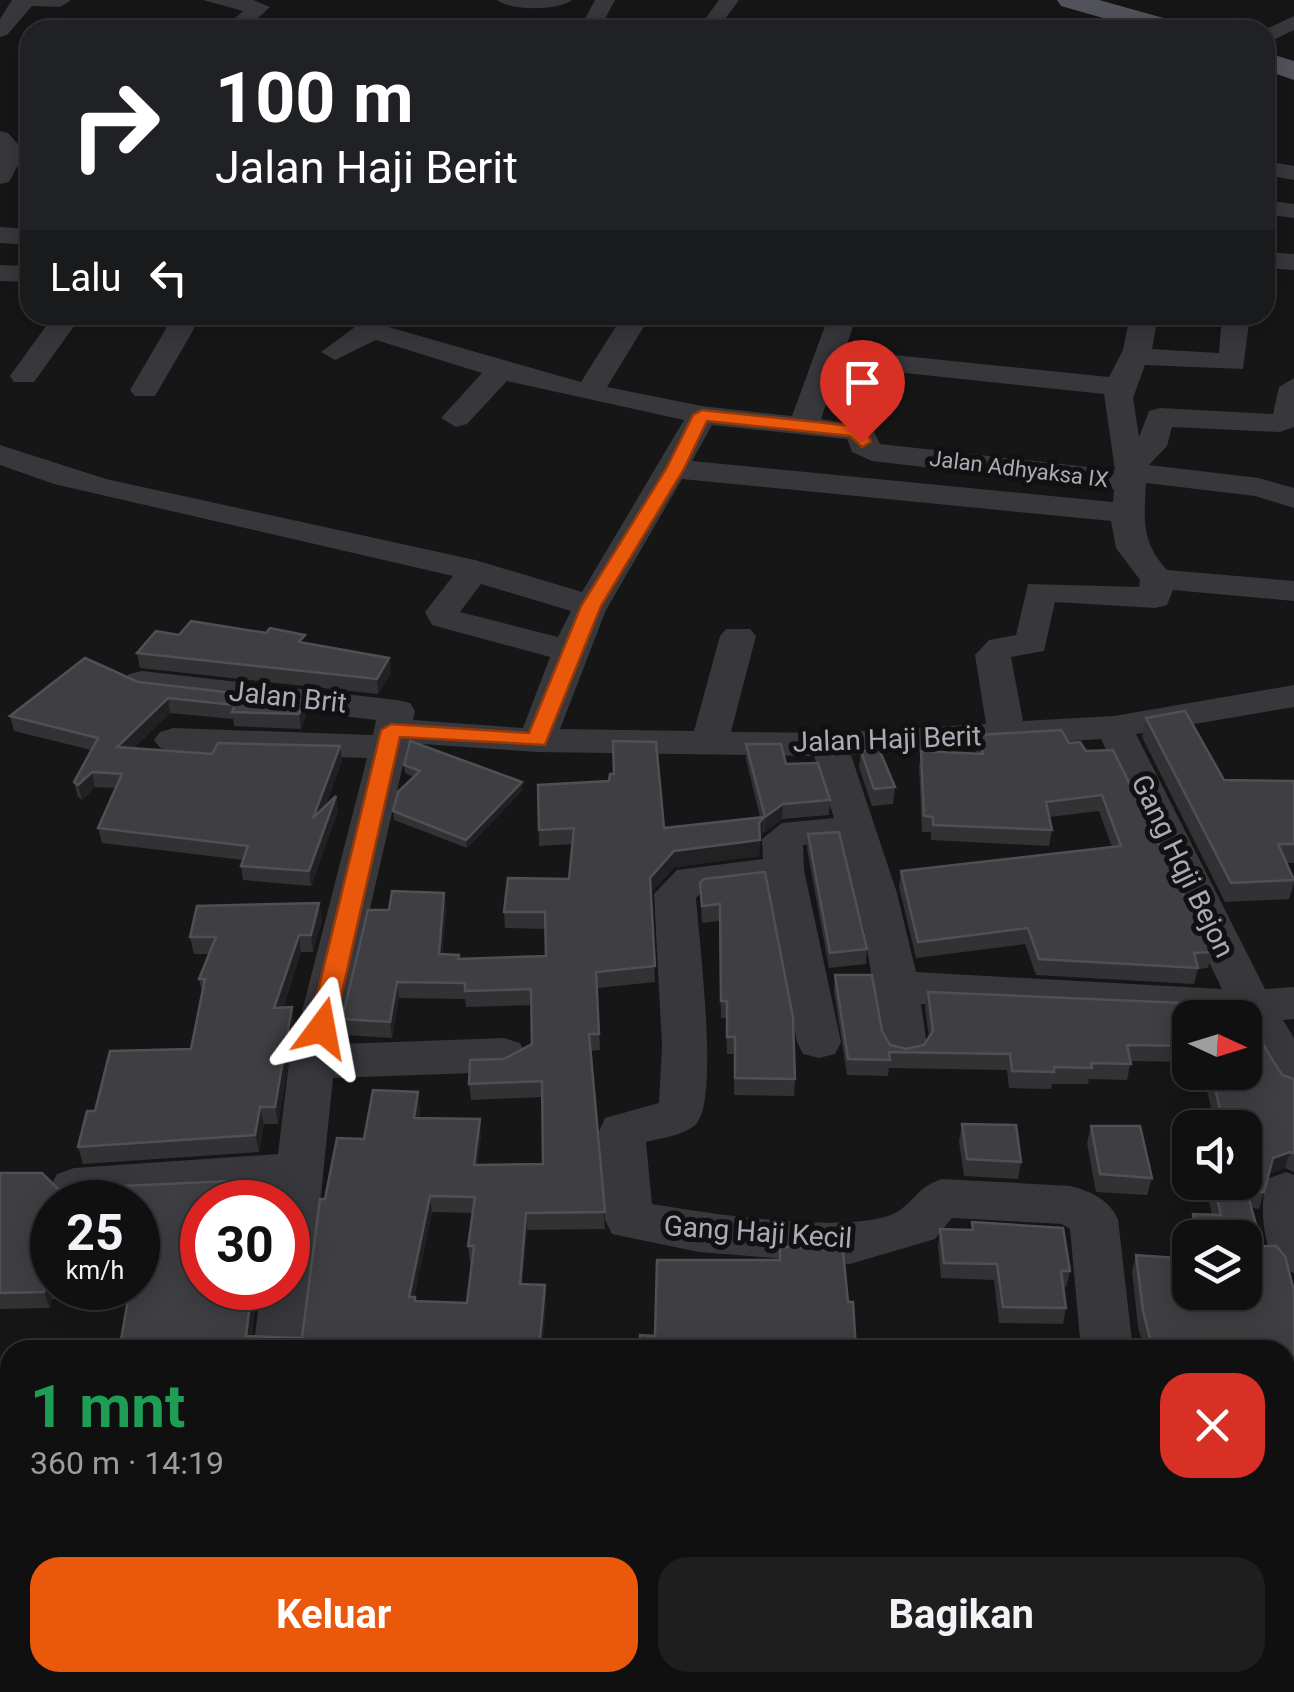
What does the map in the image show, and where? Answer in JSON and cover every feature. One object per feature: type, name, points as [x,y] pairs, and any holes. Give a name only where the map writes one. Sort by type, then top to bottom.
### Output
[{"type":"main road","points":[[1070,0],[1143,20]]},
{"type":"street","points":[[0,31],[24,0],[60,1]]},
{"type":"street","points":[[213,0],[260,7],[244,20]]},
{"type":"street","points":[[498,3],[562,0]]},
{"type":"street","points":[[1115,20],[1124,14]]},
{"type":"street","points":[[0,138],[13,152],[0,178]]},
{"type":"street","points":[[24,376],[61,325]]},
{"type":"street","points":[[144,390],[182,325]]},
{"type":"street","points":[[589,392],[631,325]]},
{"type":"street","points":[[335,352],[365,333],[378,332],[589,392],[702,415],[804,424],[839,325]]},
{"type":"street","points":[[1142,325],[1136,356],[1118,387],[1134,556],[1157,579],[1294,592]]},
{"type":"street","points":[[1136,356],[1233,363],[1235,325]]},
{"type":"street","points":[[826,356],[1118,387]]},
{"type":"street","points":[[456,418],[501,370]]},
{"type":"street","points":[[1128,483],[1152,446],[1160,417],[1289,423],[1294,387]]},
{"type":"street","points":[[537,740],[569,650],[591,606],[675,469],[702,415]]},
{"type":"street","name":"Jalan Adhyaksa IX","points":[[804,424],[861,434],[862,446],[872,452],[1128,483]]},
{"type":"street","points":[[0,454],[40,471],[134,496],[476,570],[591,606]]},
{"type":"street","points":[[675,469],[1258,486],[1294,498]]},
{"type":"street","points":[[476,570],[442,612],[444,618],[569,650]]},
{"type":"street","points":[[1007,735],[993,656],[1001,647],[1032,644],[1040,590],[1155,598],[1157,579]]},
{"type":"street","points":[[710,741],[738,636]]},
{"type":"street","name":"Jalan Brit","points":[[142,682],[394,708],[388,739]]},
{"type":"street","name":"Jalan Haji Berit","points":[[173,740],[710,741],[829,745],[1114,727],[1294,696]]},
{"type":"street","name":"Gang Hqji Bejon","points":[[1114,727],[1273,1004],[1294,1076]]},
{"type":"street","points":[[299,1180],[312,1062],[388,739]]},
{"type":"street","points":[[829,745],[880,898],[899,987],[905,1046]]},
{"type":"street","points":[[819,1042],[784,870],[785,834],[858,830]]},
{"type":"street","name":"Gang Haji Kecil","points":[[784,870],[705,878],[683,884],[675,894],[684,1046],[682,1108],[674,1116],[622,1131],[630,1220],[699,1232],[850,1244],[918,1225],[922,1214],[942,1198],[1071,1206],[1094,1220],[1105,1340]]},
{"type":"street","points":[[899,987],[1273,1004]]},
{"type":"street","points":[[312,1062],[504,1055]]},
{"type":"street","points":[[160,1182],[300,1171]]},
{"type":"street","points":[[1286,1191],[1294,1253]]},
{"type":"street","points":[[280,1340],[284,1310]]},
{"type":"building","points":[[191,621],[266,633],[270,628],[305,635],[299,642],[389,658],[377,679],[137,653],[156,631],[179,635]]},
{"type":"building","points":[[85,658],[138,682],[304,701],[299,714],[232,712],[235,705],[168,698],[117,747],[212,754],[218,743],[340,746],[313,818],[336,796],[309,871],[241,866],[248,846],[98,828],[122,774],[92,772],[78,785],[74,782],[98,738],[10,716]]},
{"type":"building","points":[[1185,711],[1224,780],[1294,781],[1294,844],[1278,844],[1294,880],[1231,883],[1146,718]]},
{"type":"building","points":[[1061,730],[1069,743],[1080,742],[1086,751],[1113,750],[1212,952],[1194,953],[1198,968],[1039,959],[1028,928],[918,942],[901,871],[1121,846],[1102,795],[1046,802],[1052,830],[933,825],[933,817],[924,816],[921,751],[983,754],[978,735]]},
{"type":"building","points":[[410,741],[522,782],[466,840],[393,811],[398,792],[420,771],[404,765]]},
{"type":"building","points":[[613,741],[656,742],[664,828],[764,817],[759,823],[760,840],[674,851],[650,878],[655,966],[596,972],[599,1034],[589,1034],[605,1212],[526,1213],[520,1284],[545,1285],[540,1340],[121,1340],[126,1310],[160,1310],[160,1184],[180,1183],[180,1310],[249,1310],[246,1336],[302,1338],[306,1310],[310,1310],[310,1276],[320,1199],[325,1199],[337,1138],[364,1139],[373,1090],[418,1092],[414,1118],[480,1119],[474,1165],[543,1164],[542,1081],[469,1084],[470,1060],[504,1059],[532,1044],[531,989],[465,991],[465,983],[397,982],[390,1022],[342,1019],[368,910],[389,910],[392,891],[444,893],[439,954],[459,955],[458,959],[546,956],[545,912],[504,912],[508,878],[569,879],[574,828],[539,830],[538,785],[609,781],[610,774],[614,774]],"holes":[[[430,1196],[475,1197],[468,1246],[474,1246],[467,1303],[415,1301],[415,1297],[409,1297]]]},
{"type":"building","points":[[746,744],[781,744],[786,764],[818,763],[830,800],[783,804],[765,817]]},
{"type":"building","points":[[879,749],[895,787],[874,789],[861,751]]},
{"type":"building","points":[[839,832],[867,949],[830,953],[808,834]]},
{"type":"building","points":[[765,872],[793,1018],[795,1079],[735,1078],[735,1037],[727,1037],[727,1001],[721,1001],[720,904],[702,906],[700,883],[704,879]]},
{"type":"building","points":[[319,903],[311,935],[299,935],[274,1008],[292,1007],[275,1107],[260,1107],[255,1135],[78,1147],[87,1111],[95,1111],[110,1051],[191,1049],[205,979],[199,979],[216,937],[190,937],[197,906]]},
{"type":"building","points":[[835,975],[872,975],[882,1031],[890,1045],[906,1049],[924,1045],[933,1031],[928,992],[1172,1002],[1172,1046],[1127,1045],[1131,1064],[1091,1063],[1092,1068],[1054,1067],[1054,1072],[1012,1071],[1010,1054],[889,1052],[890,1060],[848,1059]]},
{"type":"building","points":[[1262,1043],[1282,1075],[1294,1079],[1294,1153],[1273,1158],[1264,1192],[1262,1110],[1220,1110],[1215,1090],[1262,1090]]},
{"type":"building","points":[[962,1124],[1016,1125],[1021,1162],[967,1159]]},
{"type":"building","points":[[1091,1126],[1140,1126],[1152,1178],[1100,1174]]},
{"type":"building","points":[[0,1173],[42,1173],[49,1180],[30,1180],[30,1292],[0,1293]]},
{"type":"building","points":[[1217,1200],[1249,1200],[1255,1220],[1194,1220],[1193,1214],[1221,1215]]},
{"type":"building","points":[[972,1222],[1063,1228],[1070,1271],[1061,1271],[1066,1308],[1003,1307],[997,1264],[944,1263],[940,1229],[973,1230]]},
{"type":"building","points":[[780,1246],[843,1251],[855,1340],[640,1340],[640,1335],[655,1336],[657,1260],[780,1260]]},
{"type":"building","points":[[1262,1246],[1276,1246],[1285,1256],[1294,1291],[1294,1340],[1150,1340],[1136,1255],[1172,1258],[1172,1310],[1262,1310]]},
{"type":"route","points":[[322,1028],[391,730],[537,740],[569,650],[591,606],[675,469],[702,415],[853,431],[861,434],[862,442]]}]
